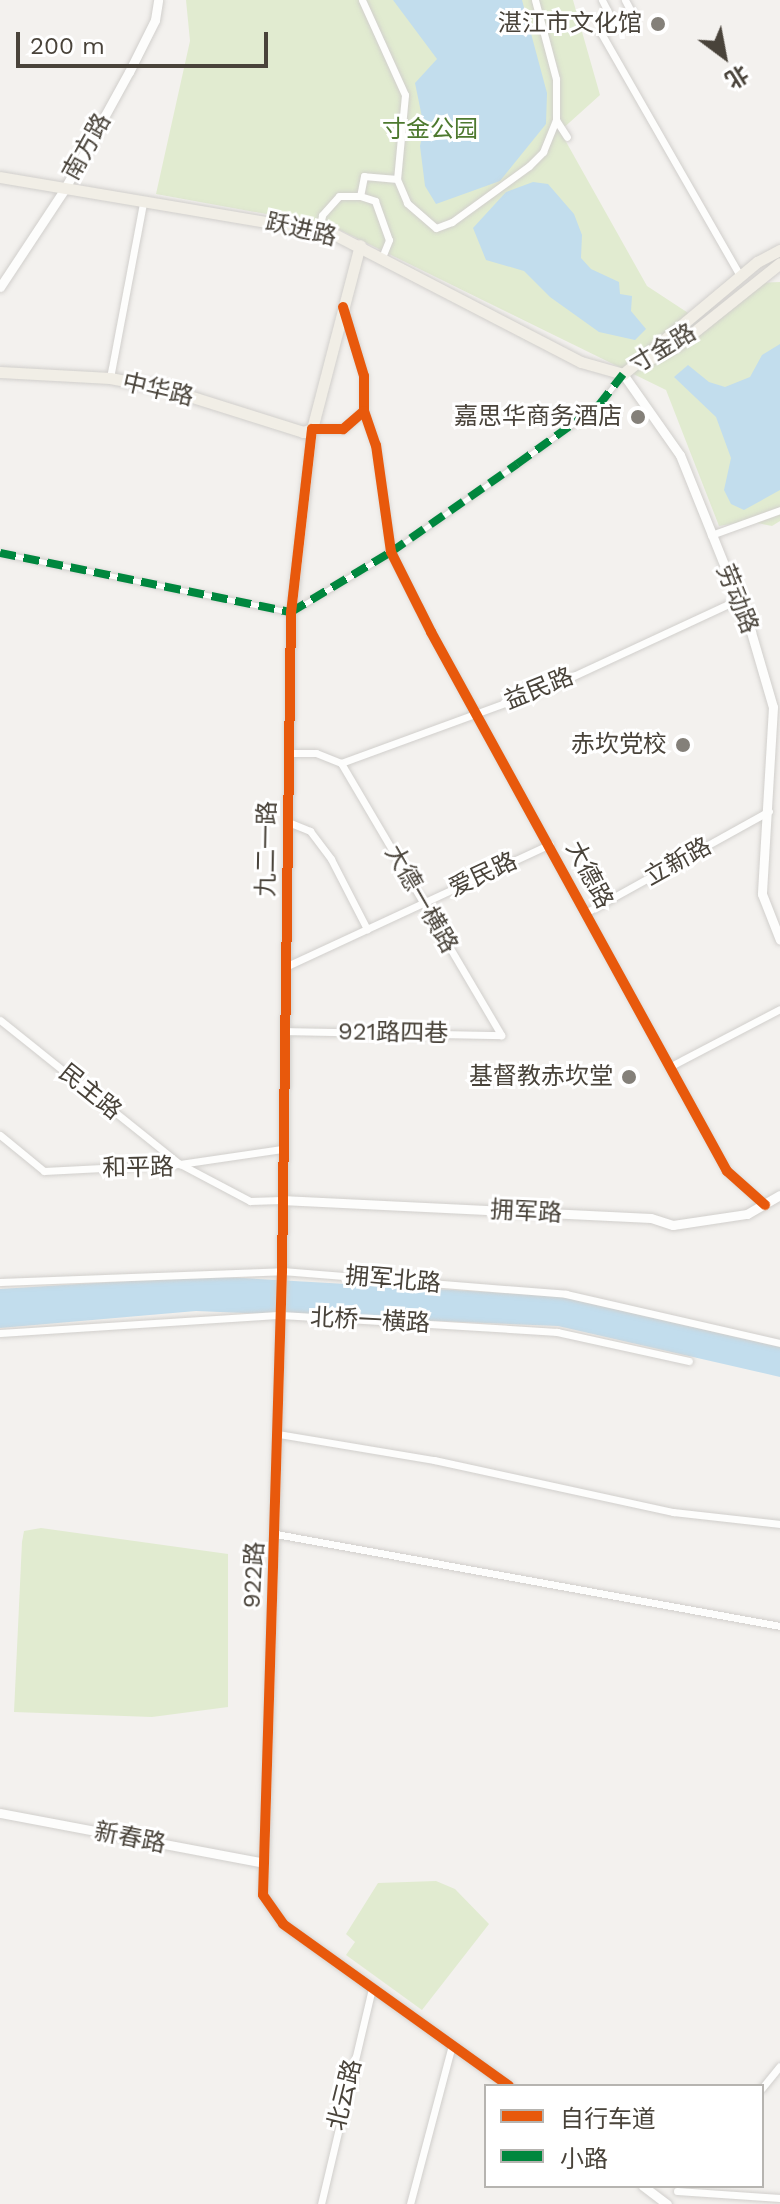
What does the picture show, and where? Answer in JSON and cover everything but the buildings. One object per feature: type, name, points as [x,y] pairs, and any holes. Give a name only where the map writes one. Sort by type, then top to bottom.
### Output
[{"type":"main road","name":"跃进路","points":[[0,177],[319,231],[360,245],[581,362],[623,374]]},
{"type":"main road","name":"九二一路","points":[[312,429],[360,245]]},
{"type":"main road","name":"寸金路","points":[[623,374],[741,277],[780,250]]},
{"type":"main road","name":"寸金路","points":[[623,374],[679,344],[767,270],[780,263]]},
{"type":"main road","name":"中华路","points":[[0,372],[110,378],[167,389],[303,432],[312,429]]},
{"type":"street","name":"南方路","points":[[0,287],[64,190],[145,42],[158,0]]},
{"type":"street","points":[[362,0],[405,95],[397,179],[407,203],[436,228],[452,222],[529,166],[543,152],[556,120],[556,79],[535,0]]},
{"type":"street","points":[[602,0],[615,25]]},
{"type":"street","points":[[625,0],[633,15],[601,33],[741,277]]},
{"type":"street","points":[[556,120],[567,137]]},
{"type":"street","points":[[360,196],[364,176],[397,179]]},
{"type":"street","points":[[319,231],[322,215],[339,196],[360,196],[375,201],[389,240],[382,257]]},
{"type":"street","points":[[110,378],[143,203]]},
{"type":"street","points":[[767,270],[780,278]]},
{"type":"street","name":"大德路","points":[[343,307],[364,376],[364,411],[376,445],[391,552],[476,714],[727,1171],[765,1205]]},
{"type":"street","points":[[0,553],[291,612],[391,552],[599,405],[623,374]]},
{"type":"street","name":"劳动路","points":[[623,374],[680,455],[737,600],[773,707],[762,894],[780,940]]},
{"type":"street","points":[[312,429],[343,429],[364,411]]},
{"type":"street","name":"九二一路","points":[[282,1271],[291,612],[312,429]]},
{"type":"street","points":[[711,535],[780,510]]},
{"type":"street","name":"益民路","points":[[341,763],[554,685],[737,600]]},
{"type":"street","points":[[289,753],[316,753],[341,763]]},
{"type":"street","name":"大德一横路","points":[[341,763],[501,1035]]},
{"type":"street","name":"立新路","points":[[587,912],[769,811]]},
{"type":"street","points":[[288,822],[310,831],[331,859],[367,929]]},
{"type":"street","name":"爱民路","points":[[285,967],[550,844]]},
{"type":"street","points":[[669,1067],[780,1009]]},
{"type":"street","name":"民主路","points":[[0,1020],[180,1164]]},
{"type":"street","name":"921路四巷","points":[[284,1031],[501,1035]]},
{"type":"street","name":"和平路","points":[[0,1135],[44,1171],[180,1164],[250,1201],[281,1200]]},
{"type":"street","points":[[180,1164],[282,1149]]},
{"type":"street","name":"拥军路","points":[[281,1200],[651,1218],[673,1225],[747,1214],[780,1195]]},
{"type":"street","name":"拥军北路","points":[[0,1282],[282,1271],[566,1294],[780,1343]]},
{"type":"street","name":"922路","points":[[282,1271],[276,1534],[260,1862],[268,1909],[283,1924],[506,2084]]},
{"type":"street","name":"北桥一横路","points":[[0,1333],[281,1315],[557,1332],[689,1361]]},
{"type":"street","points":[[278,1434],[434,1460],[673,1512],[780,1524]]},
{"type":"street","points":[[276,1534],[780,1626]]},
{"type":"street","name":"新春路","points":[[0,1813],[260,1862]]},
{"type":"street","name":"北云路","points":[[321,2204],[372,1988]]},
{"type":"street","points":[[410,2204],[452,2045]]},
{"type":"street","points":[[764,2086],[780,2066]]},
{"type":"street","points":[[646,2188],[667,2204],[679,2189],[780,2198]]},
{"type":"green space","name":"寸金公园","points":[[186,0],[573,0],[600,95],[560,131],[647,286],[708,326],[757,283],[780,282],[780,521],[772,526],[748,521],[719,526],[666,390],[332,226],[156,194],[190,41]]},
{"type":"green space","points":[[41,1528],[228,1554],[228,1707],[152,1717],[14,1712],[22,1542],[24,1531]]},
{"type":"green space","points":[[436,1881],[455,1889],[489,1924],[422,2010],[346,1955],[355,1942],[346,1934],[378,1883]]},
{"type":"water","points":[[393,0],[522,0],[547,93],[546,124],[500,181],[436,204],[425,186],[420,146],[424,127],[415,83],[437,59]]},
{"type":"water","points":[[533,182],[548,184],[574,214],[582,235],[581,258],[591,269],[619,282],[620,294],[632,296],[631,311],[646,329],[635,340],[599,332],[550,297],[524,271],[486,260],[473,228],[506,192]]},
{"type":"water","points":[[780,344],[780,490],[744,510],[731,504],[724,490],[731,458],[716,417],[674,377],[688,365],[709,382],[725,387],[750,377],[762,355]]},
{"type":"water","points":[[208,1276],[558,1296],[780,1347],[780,1377],[558,1326],[196,1311],[0,1328],[0,1289]]},
{"type":"marked path","points":[[0,553],[291,612],[391,552],[517,464],[599,405],[623,374]]},
{"type":"cycle path","points":[[343,307],[364,376],[364,411],[343,429],[312,429],[291,612],[282,1271],[263,1895],[283,1924],[506,2084]]},
{"type":"cycle path","points":[[364,411],[376,445],[391,552],[431,632],[727,1171],[765,1205]]},
{"type":"place","name":"湛江市文化馆","points":[[658,24]]},
{"type":"place","name":"嘉思华商务酒店","points":[[638,417]]},
{"type":"place","name":"赤坎党校","points":[[683,745]]},
{"type":"place","name":"基督教赤坎堂","points":[[629,1077]]}]
